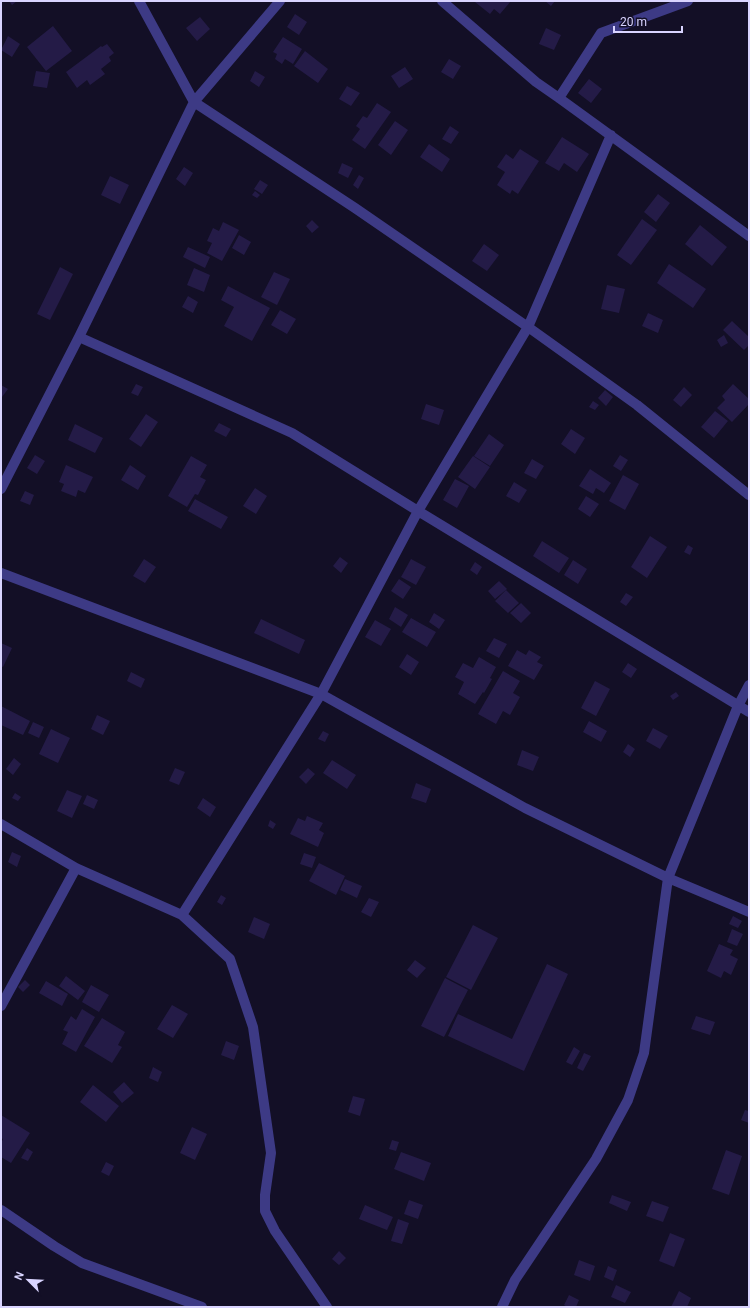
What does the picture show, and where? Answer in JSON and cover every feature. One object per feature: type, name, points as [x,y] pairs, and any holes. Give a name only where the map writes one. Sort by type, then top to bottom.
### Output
[{"type":"street","points":[[139,1],[194,102],[355,208],[528,327],[637,406],[749,495]]},
{"type":"street","points":[[1,489],[79,337],[194,102],[280,1]]},
{"type":"street","points":[[442,1],[536,82],[749,236]]},
{"type":"street","points":[[559,98],[601,33],[688,1]]},
{"type":"street","points":[[182,915],[321,694],[418,511],[528,327],[611,135]]},
{"type":"street","points":[[79,337],[292,433],[749,712]]},
{"type":"street","points":[[1,573],[321,694],[525,808],[668,878],[749,912]]},
{"type":"street","points":[[502,1307],[516,1280],[596,1159],[628,1100],[644,1053],[668,878],[738,706],[749,686]]},
{"type":"street","points":[[1,824],[76,868],[182,915],[230,959],[253,1027],[271,1153],[265,1195],[265,1211],[275,1231],[326,1307]]},
{"type":"street","points":[[1,1006],[76,868]]},
{"type":"street","points":[[1,1210],[82,1263],[202,1307]]},
{"type":"building","points":[[9,1],[17,1],[12,5]]},
{"type":"building","points":[[475,1],[511,1],[500,14],[494,9],[490,14]]},
{"type":"building","points":[[545,1],[555,1],[551,6]]},
{"type":"building","points":[[295,14],[307,22],[299,35],[287,27]]},
{"type":"building","points":[[200,17],[210,29],[197,41],[186,28]]},
{"type":"building","points":[[53,26],[72,51],[46,71],[27,47]]},
{"type":"building","points":[[546,28],[561,35],[554,50],[539,44]]},
{"type":"building","points":[[8,36],[20,44],[12,57],[1,50]]},
{"type":"building","points":[[283,37],[302,49],[293,64],[285,59],[282,64],[275,59],[277,54],[273,52]]},
{"type":"building","points":[[107,44],[114,53],[109,57],[111,61],[101,69],[105,74],[90,85],[87,80],[77,88],[66,72],[101,46],[102,47]]},
{"type":"building","points":[[305,51],[328,69],[318,83],[294,66]]},
{"type":"building","points":[[449,59],[461,66],[453,79],[441,72]]},
{"type":"building","points":[[405,67],[413,79],[399,88],[391,76]]},
{"type":"building","points":[[36,71],[50,73],[47,88],[33,86]]},
{"type":"building","points":[[255,71],[265,77],[259,87],[250,81]]},
{"type":"building","points":[[589,79],[602,89],[591,103],[578,93]]},
{"type":"building","points":[[347,86],[360,93],[351,106],[339,99]]},
{"type":"building","points":[[377,103],[391,112],[365,149],[352,140],[360,129],[356,126],[363,116],[367,118]]},
{"type":"building","points":[[395,121],[408,130],[391,155],[378,145]]},
{"type":"building","points":[[450,126],[459,132],[451,144],[442,139]]},
{"type":"building","points":[[562,137],[589,154],[577,172],[564,163],[559,171],[545,163]]},
{"type":"building","points":[[429,144],[450,159],[442,172],[420,157]]},
{"type":"building","points":[[520,149],[539,161],[518,194],[512,190],[510,194],[497,185],[505,172],[497,167],[506,154],[513,159]]},
{"type":"building","points":[[342,163],[353,168],[348,178],[338,173]]},
{"type":"building","points":[[184,167],[193,173],[185,186],[176,179]]},
{"type":"building","points":[[359,175],[364,178],[358,189],[353,185]]},
{"type":"building","points":[[110,176],[129,185],[120,204],[101,195]]},
{"type":"building","points":[[260,180],[268,185],[262,194],[254,189]]},
{"type":"building","points":[[255,191],[260,195],[257,198],[252,195]]},
{"type":"building","points":[[658,194],[670,203],[656,222],[644,212]]},
{"type":"building","points":[[642,219],[657,230],[631,265],[617,255]]},
{"type":"building","points":[[312,220],[319,227],[312,233],[306,226]]},
{"type":"building","points":[[223,222],[239,230],[222,261],[207,253],[212,243],[207,241],[213,228],[219,231]]},
{"type":"building","points":[[700,225],[727,247],[712,266],[685,244]]},
{"type":"building","points":[[239,235],[251,242],[244,255],[232,248]]},
{"type":"building","points":[[484,244],[499,255],[487,271],[472,261]]},
{"type":"building","points":[[188,247],[210,257],[205,268],[183,257]]},
{"type":"building","points":[[669,264],[706,289],[693,308],[657,283]]},
{"type":"building","points":[[60,267],[73,274],[50,320],[37,314]]},
{"type":"building","points":[[194,268],[210,275],[204,292],[187,285]]},
{"type":"building","points":[[274,272],[290,279],[277,305],[261,297]]},
{"type":"building","points":[[607,285],[625,289],[619,313],[601,309]]},
{"type":"building","points":[[228,286],[270,308],[252,341],[224,326],[234,307],[221,300]]},
{"type":"building","points":[[188,296],[198,302],[193,313],[182,307]]},
{"type":"building","points":[[280,310],[296,319],[287,334],[271,325]]},
{"type":"building","points":[[648,313],[663,320],[658,333],[642,326]]},
{"type":"building","points":[[732,321],[749,337],[749,345],[744,350],[723,330]]},
{"type":"building","points":[[724,335],[728,343],[721,347],[717,340]]},
{"type":"building","points":[[136,384],[143,387],[138,396],[131,393]]},
{"type":"building","points":[[733,384],[749,399],[749,404],[732,422],[717,408],[725,400],[722,396]]},
{"type":"building","points":[[1,385],[8,389],[2,397],[1,397]]},
{"type":"building","points":[[684,387],[692,395],[681,407],[673,400]]},
{"type":"building","points":[[605,390],[613,397],[606,406],[598,398]]},
{"type":"building","points":[[593,401],[599,405],[595,410],[589,407]]},
{"type":"building","points":[[426,404],[444,410],[439,425],[421,419]]},
{"type":"building","points":[[715,411],[728,421],[714,438],[701,427]]},
{"type":"building","points":[[146,414],[158,422],[141,447],[129,439]]},
{"type":"building","points":[[219,423],[231,429],[226,437],[214,431]]},
{"type":"building","points":[[75,424],[103,438],[95,453],[68,440]]},
{"type":"building","points":[[571,429],[585,438],[575,454],[561,444]]},
{"type":"building","points":[[489,434],[504,445],[490,466],[474,456]]},
{"type":"building","points":[[35,455],[45,461],[37,474],[27,468]]},
{"type":"building","points":[[620,455],[628,460],[621,471],[613,466]]},
{"type":"building","points":[[191,456],[207,465],[200,477],[206,480],[198,495],[195,494],[187,507],[168,496]]},
{"type":"building","points":[[473,456],[490,467],[475,489],[458,477]]},
{"type":"building","points":[[532,459],[544,466],[536,479],[524,473]]},
{"type":"building","points":[[66,465],[93,477],[85,493],[78,490],[76,497],[61,491],[64,484],[59,482]]},
{"type":"building","points":[[130,465],[146,476],[138,490],[121,480]]},
{"type":"building","points":[[590,469],[611,483],[604,493],[596,488],[593,494],[579,486]]},
{"type":"building","points":[[623,475],[639,484],[625,510],[609,501]]},
{"type":"building","points":[[455,479],[469,486],[457,508],[443,500]]},
{"type":"building","points":[[514,482],[527,490],[519,503],[506,496]]},
{"type":"building","points":[[255,488],[267,496],[256,514],[243,506]]},
{"type":"building","points":[[25,491],[34,495],[30,505],[20,501]]},
{"type":"building","points":[[586,496],[599,504],[590,517],[578,509]]},
{"type":"building","points":[[195,499],[228,517],[221,529],[188,511]]},
{"type":"building","points":[[650,536],[667,547],[647,578],[631,567]]},
{"type":"building","points":[[542,541],[569,558],[559,573],[533,556]]},
{"type":"building","points":[[688,545],[693,548],[690,555],[684,552]]},
{"type":"building","points":[[340,557],[348,563],[341,573],[333,566]]},
{"type":"building","points":[[144,559],[156,567],[145,583],[133,576]]},
{"type":"building","points":[[411,559],[426,567],[416,585],[401,577]]},
{"type":"building","points":[[573,560],[587,569],[578,584],[564,575]]},
{"type":"building","points":[[475,562],[482,567],[477,575],[470,570]]},
{"type":"building","points":[[399,579],[411,587],[403,599],[391,591]]},
{"type":"building","points":[[499,581],[507,589],[495,599],[488,591]]},
{"type":"building","points":[[506,590],[519,603],[508,613],[495,601]]},
{"type":"building","points":[[626,593],[633,597],[626,606],[620,602]]},
{"type":"building","points":[[521,603],[531,613],[521,623],[510,613]]},
{"type":"building","points":[[395,607],[408,615],[401,627],[389,619]]},
{"type":"building","points":[[434,613],[445,620],[439,629],[429,622]]},
{"type":"building","points":[[411,618],[436,632],[427,647],[402,632]]},
{"type":"building","points":[[261,619],[305,640],[299,654],[254,633]]},
{"type":"building","points":[[375,620],[391,629],[381,646],[365,637]]},
{"type":"building","points":[[494,638],[507,644],[499,658],[486,651]]},
{"type":"building","points":[[1,643],[12,648],[3,667],[1,666]]},
{"type":"building","points":[[517,650],[526,655],[529,650],[541,657],[537,662],[543,665],[534,680],[508,666]]},
{"type":"building","points":[[407,654],[419,662],[411,675],[399,667]]},
{"type":"building","points":[[479,657],[496,667],[490,678],[492,679],[484,693],[483,692],[475,704],[458,694],[464,682],[455,677],[463,663],[473,668]]},
{"type":"building","points":[[628,663],[637,669],[631,678],[622,672]]},
{"type":"building","points":[[503,671],[520,681],[513,693],[520,697],[510,715],[503,711],[496,724],[478,714]]},
{"type":"building","points":[[131,672],[145,679],[141,688],[127,681]]},
{"type":"building","points":[[595,681],[610,689],[596,716],[581,708]]},
{"type":"building","points":[[676,692],[679,696],[673,700],[670,696]]},
{"type":"building","points":[[1,706],[30,721],[23,735],[1,725]]},
{"type":"building","points":[[97,715],[110,721],[103,735],[91,729]]},
{"type":"building","points":[[589,721],[607,731],[601,742],[583,732]]},
{"type":"building","points":[[33,722],[44,727],[39,738],[28,733]]},
{"type":"building","points":[[653,728],[668,736],[660,749],[646,741]]},
{"type":"building","points":[[51,729],[70,738],[58,763],[39,754]]},
{"type":"building","points":[[323,731],[329,734],[325,742],[318,739]]},
{"type":"building","points":[[628,744],[635,749],[630,757],[623,752]]},
{"type":"building","points":[[522,750],[539,757],[533,771],[517,765]]},
{"type":"building","points":[[14,758],[21,764],[13,775],[6,769]]},
{"type":"building","points":[[332,760],[356,775],[347,789],[323,773]]},
{"type":"building","points":[[175,768],[185,772],[179,785],[169,781]]},
{"type":"building","points":[[308,768],[315,774],[306,784],[299,777]]},
{"type":"building","points":[[416,783],[431,789],[426,803],[411,798]]},
{"type":"building","points":[[67,790],[82,796],[72,818],[57,811]]},
{"type":"building","points":[[15,793],[21,797],[18,801],[12,798]]},
{"type":"building","points":[[87,795],[98,800],[94,809],[83,804]]},
{"type":"building","points":[[203,798],[216,807],[210,817],[197,808]]},
{"type":"building","points":[[307,816],[323,823],[319,830],[324,833],[318,847],[290,834],[298,818],[305,821]]},
{"type":"building","points":[[270,820],[276,824],[273,829],[268,826]]},
{"type":"building","points":[[12,852],[21,856],[17,867],[8,862]]},
{"type":"building","points":[[304,853],[316,857],[312,868],[300,864]]},
{"type":"building","points":[[319,863],[345,876],[336,895],[309,881]]},
{"type":"building","points":[[345,879],[362,886],[357,898],[340,890]]},
{"type":"building","points":[[221,895],[226,898],[222,905],[217,902]]},
{"type":"building","points":[[369,898],[379,902],[371,917],[361,912]]},
{"type":"building","points":[[733,916],[742,921],[738,928],[729,924]]},
{"type":"building","points":[[254,917],[270,924],[264,939],[248,932]]},
{"type":"building","points":[[473,925],[498,938],[471,990],[446,977]]},
{"type":"building","points":[[732,929],[743,934],[737,946],[727,942]]},
{"type":"building","points":[[719,944],[733,950],[730,955],[738,959],[731,975],[724,971],[721,978],[707,971]]},
{"type":"building","points":[[415,960],[426,968],[417,978],[407,970]]},
{"type":"building","points":[[547,964],[568,974],[524,1071],[448,1036],[458,1014],[512,1039]]},
{"type":"building","points":[[66,976],[85,991],[78,1000],[59,986]]},
{"type":"building","points":[[445,978],[468,990],[444,1037],[421,1026]]},
{"type":"building","points":[[25,980],[30,985],[23,992],[18,987]]},
{"type":"building","points":[[46,981],[68,994],[62,1006],[39,993]]},
{"type":"building","points":[[91,985],[109,995],[99,1012],[82,1002]]},
{"type":"building","points":[[172,1005],[188,1014],[173,1038],[157,1029]]},
{"type":"building","points":[[82,1009],[95,1017],[76,1052],[62,1044],[68,1032],[63,1030],[71,1016],[76,1020]]},
{"type":"building","points":[[696,1016],[715,1022],[710,1035],[691,1029]]},
{"type":"building","points":[[102,1018],[125,1032],[118,1045],[122,1047],[112,1063],[84,1046]]},
{"type":"building","points":[[226,1041],[239,1046],[234,1060],[221,1055]]},
{"type":"building","points":[[574,1047],[580,1051],[572,1065],[566,1062]]},
{"type":"building","points":[[584,1053],[591,1056],[583,1071],[577,1068]]},
{"type":"building","points":[[153,1067],[162,1072],[158,1082],[149,1078]]},
{"type":"building","points":[[124,1082],[134,1093],[122,1103],[113,1092]]},
{"type":"building","points":[[93,1085],[119,1106],[106,1122],[80,1102]]},
{"type":"building","points":[[353,1096],[365,1099],[360,1116],[348,1112]]},
{"type":"building","points":[[745,1110],[749,1111],[749,1123],[741,1120]]},
{"type":"building","points":[[1,1115],[30,1133],[11,1163],[1,1157],[1,1143],[3,1139],[1,1138]]},
{"type":"building","points":[[192,1127],[207,1134],[195,1160],[180,1153]]},
{"type":"building","points":[[392,1140],[399,1142],[396,1151],[389,1149]]},
{"type":"building","points":[[27,1148],[33,1152],[28,1161],[21,1158]]},
{"type":"building","points":[[726,1150],[742,1156],[729,1195],[712,1189]]},
{"type":"building","points":[[401,1152],[431,1163],[424,1181],[394,1169]]},
{"type":"building","points":[[106,1162],[114,1166],[109,1176],[101,1172]]},
{"type":"building","points":[[612,1195],[631,1202],[627,1211],[609,1203]]},
{"type":"building","points":[[409,1200],[423,1205],[418,1219],[404,1214]]},
{"type":"building","points":[[652,1201],[669,1207],[663,1222],[646,1216]]},
{"type":"building","points":[[365,1205],[393,1217],[387,1230],[359,1219]]},
{"type":"building","points":[[398,1219],[409,1223],[402,1244],[391,1241]]},
{"type":"building","points":[[670,1233],[685,1239],[674,1267],[659,1261]]},
{"type":"building","points":[[339,1251],[346,1258],[339,1265],[332,1259]]},
{"type":"building","points":[[579,1260],[595,1266],[590,1281],[574,1275]]},
{"type":"building","points":[[608,1266],[617,1270],[613,1281],[604,1277]]},
{"type":"building","points":[[616,1285],[631,1292],[625,1303],[611,1297]]},
{"type":"building","points":[[679,1291],[691,1298],[687,1307],[671,1307]]},
{"type":"building","points":[[569,1295],[579,1300],[576,1307],[567,1307],[564,1305]]}]
